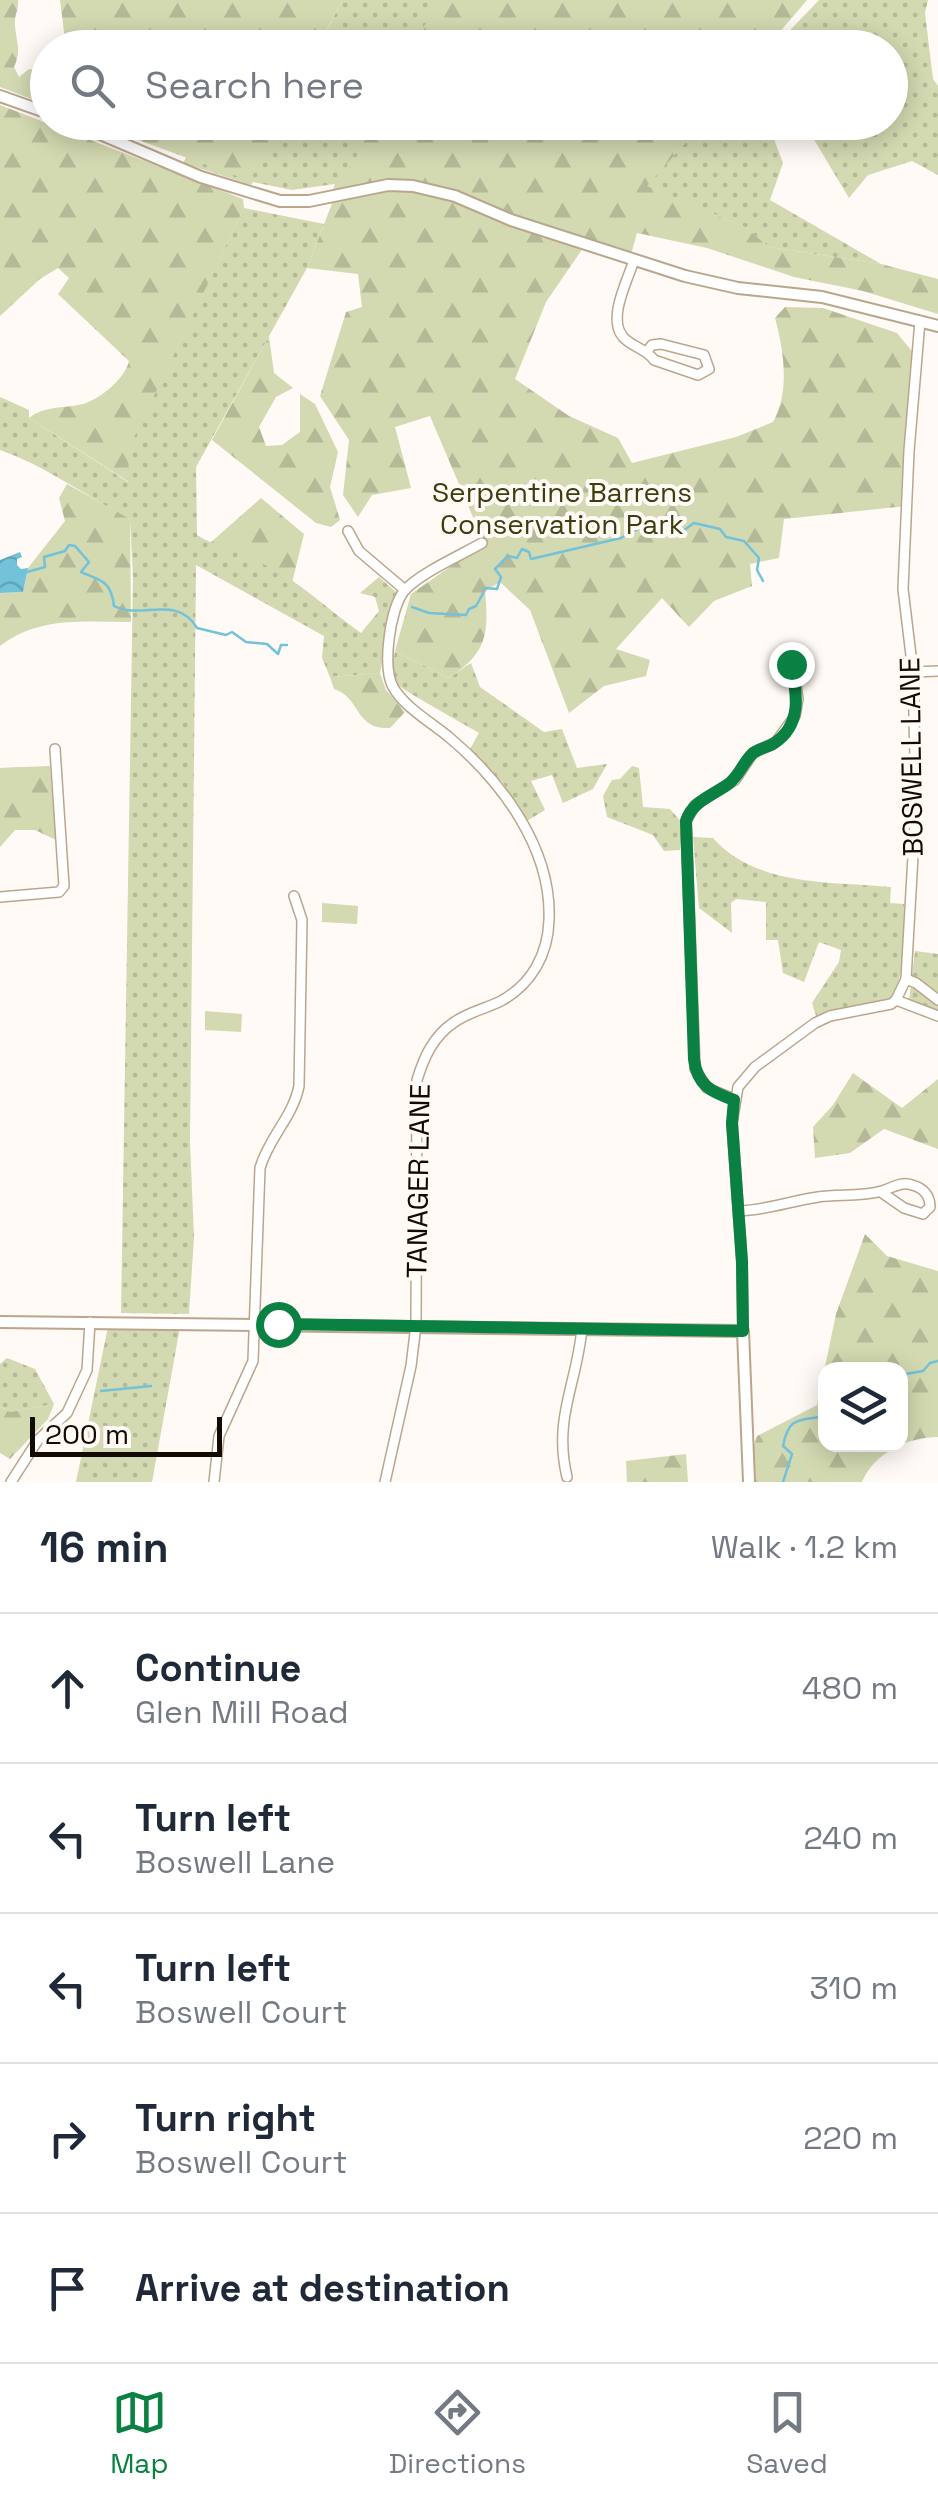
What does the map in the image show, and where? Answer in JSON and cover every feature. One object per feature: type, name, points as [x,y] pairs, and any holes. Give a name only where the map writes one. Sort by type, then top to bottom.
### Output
[{"type":"main road","points":[[0,96],[30,107]]},
{"type":"main road","points":[[114,140],[201,177],[280,201],[309,201],[388,186],[413,186],[455,196],[511,220],[634,260],[738,288],[822,297],[938,326]]},
{"type":"main road","points":[[0,1322],[743,1331],[750,1482]]},
{"type":"street","points":[[634,260],[616,316],[626,341],[648,350],[654,360],[698,375],[708,368],[704,356],[661,344],[648,350]]},
{"type":"street","name":"BOSWELL LANE","points":[[896,1000],[906,979],[916,803],[913,672],[903,589],[908,462],[920,321]]},
{"type":"street","points":[[348,531],[359,551],[405,590],[482,543]]},
{"type":"street","name":"TANAGER LANE","points":[[385,1482],[416,1326],[417,1080],[437,1038],[450,1025],[499,1002],[531,977],[546,945],[550,915],[538,860],[508,798],[465,751],[393,686],[387,671],[387,655],[395,614],[405,590]]},
{"type":"street","points":[[734,1100],[707,1088],[695,1069],[686,821],[696,805],[735,780],[753,753],[776,742],[795,716],[798,699],[791,652]]},
{"type":"street","points":[[913,672],[938,671]]},
{"type":"street","points":[[0,897],[59,892],[64,882],[55,749]]},
{"type":"street","points":[[214,1482],[219,1436],[254,1361],[260,1168],[270,1140],[293,1108],[299,1086],[302,920],[294,896]]},
{"type":"street","points":[[906,979],[938,1000]]},
{"type":"street","points":[[743,1331],[732,1123],[738,1086],[755,1067],[814,1022],[882,1008],[896,1000],[938,1016]]},
{"type":"street","points":[[739,1211],[769,1210],[814,1197],[881,1192],[910,1184],[925,1192],[930,1207],[918,1214],[881,1192]]},
{"type":"street","points":[[11,1482],[38,1440],[67,1413],[87,1370],[90,1322]]},
{"type":"street","points":[[567,1477],[562,1456],[562,1418],[578,1362],[582,1328]]},
{"type":"green space","points":[[0,0],[18,0],[18,51],[14,67],[19,77],[30,69],[30,98],[0,87]]},
{"type":"green space","points":[[60,0],[342,0],[327,30],[64,30]]},
{"type":"green space","points":[[342,0],[770,0],[743,30],[327,30]]},
{"type":"green space","points":[[437,0],[807,0],[781,30],[422,30]]},
{"type":"green space","points":[[819,0],[928,0],[925,13],[933,79],[938,86],[938,175],[912,161],[868,175],[849,198],[814,140],[908,140],[908,30],[790,30]]},
{"type":"green space","points":[[0,105],[30,117],[30,140],[90,140],[243,199],[244,208],[128,450],[129,482],[29,418],[42,411],[97,398],[117,381],[129,361],[58,294],[69,278],[58,268],[40,279],[0,316]]},
{"type":"green space","points":[[138,140],[271,140],[250,181]]},
{"type":"green space","points":[[196,140],[582,140],[332,192],[335,184],[292,190],[253,182],[251,185],[183,163]]},
{"type":"green space","name":"Serpentine Barrens Conservation Park","points":[[365,140],[688,140],[647,186],[745,227],[769,247],[881,264],[938,279],[938,314],[863,291],[794,277],[707,248],[637,233],[630,258],[577,240],[581,251],[546,302],[515,379],[569,416],[618,438],[632,463],[736,437],[773,422],[782,398],[784,371],[775,318],[785,307],[823,308],[897,333],[916,356],[906,506],[784,519],[779,558],[750,564],[752,586],[714,601],[689,627],[662,598],[616,649],[650,660],[646,676],[604,686],[569,713],[530,610],[500,582],[485,591],[485,631],[478,651],[449,678],[395,651],[411,594],[484,543],[430,416],[395,427],[411,488],[372,495],[358,517],[343,495],[349,440],[320,396],[346,312],[362,307],[358,274],[307,268],[335,196]]},
{"type":"green space","points":[[688,140],[774,140],[783,163],[770,200],[881,264],[769,247],[745,227],[646,186]]},
{"type":"green space","points":[[244,208],[324,224],[307,268],[196,467],[197,535],[276,570],[361,633],[379,611],[375,597],[360,593],[379,577],[396,592],[380,673],[330,677],[322,658],[324,636],[196,565],[190,1142],[194,1237],[189,1314],[121,1313],[133,577],[130,519],[50,473],[0,450],[0,397],[29,410],[29,418],[128,482],[127,450]]},
{"type":"green space","points":[[269,336],[274,373],[293,388],[276,397],[259,427],[266,446],[282,445],[300,432],[300,394],[315,404],[338,452],[330,487],[340,520],[331,527],[316,523],[212,440]]},
{"type":"green space","points":[[67,484],[130,519],[131,622],[46,625],[0,646],[0,593],[23,592],[28,568],[65,521],[59,498]]},
{"type":"green space","points":[[261,498],[304,534],[292,583],[253,558],[210,543]]},
{"type":"green space","points":[[395,651],[449,678],[471,663],[480,687],[544,732],[562,729],[577,768],[607,764],[593,789],[563,803],[552,775],[531,781],[545,810],[527,821],[503,783],[470,749],[479,733],[396,683]]},
{"type":"green space","points":[[380,673],[386,690],[405,712],[390,728],[364,719],[343,693],[334,689],[330,677]]},
{"type":"green space","points":[[50,766],[56,840],[35,830],[15,830],[0,847],[0,768]]},
{"type":"green space","points":[[632,766],[639,768],[643,807],[670,809],[683,824],[680,850],[664,851],[653,835],[607,817],[603,796],[612,780],[620,779]]},
{"type":"green space","points":[[693,837],[713,838],[731,854],[772,873],[820,882],[891,887],[890,903],[904,904],[903,957],[892,995],[879,1004],[816,1016],[812,1003],[839,962],[841,950],[819,942],[804,982],[783,973],[778,940],[766,940],[766,902],[736,899],[731,903],[732,933],[699,908]]},
{"type":"green space","points":[[322,903],[358,906],[357,924],[322,922]]},
{"type":"green space","points":[[915,951],[938,954],[938,1012],[909,1001]]},
{"type":"green space","points":[[205,1011],[242,1014],[241,1032],[205,1030]]},
{"type":"green space","points":[[853,1073],[902,1108],[938,1079],[938,1149],[884,1129],[850,1153],[815,1158],[813,1127]]},
{"type":"green space","points":[[865,1234],[887,1256],[938,1271],[938,1437],[908,1443],[908,1362],[826,1362],[836,1314]]},
{"type":"green space","points":[[108,1327],[180,1327],[152,1482],[76,1482]]},
{"type":"green space","points":[[7,1358],[35,1369],[54,1404],[10,1412],[0,1406],[0,1364]]},
{"type":"green space","points":[[818,1400],[818,1452],[888,1452],[862,1482],[749,1482],[749,1460],[757,1436],[817,1405]]},
{"type":"green space","points":[[54,1404],[48,1419],[10,1459],[0,1453],[0,1406],[10,1412]]},
{"type":"green space","points":[[686,1454],[688,1482],[627,1482],[626,1461]]},
{"type":"water","points":[[20,552],[22,557],[17,559],[17,565],[28,568],[23,592],[0,593],[0,560]]},
{"type":"waterway","points":[[412,607],[429,613],[466,615],[486,588],[497,589],[501,577],[495,569],[508,556],[517,558],[522,549],[529,552],[531,559],[621,538],[638,529],[669,525],[680,533],[694,523],[720,529],[726,537],[744,541],[759,558],[757,570],[763,581]]},
{"type":"waterway","points":[[27,572],[45,567],[44,557],[75,546],[89,562],[81,572],[108,587],[114,606],[124,610],[179,612],[197,628],[226,635],[232,632],[246,642],[267,644],[278,654],[281,645],[287,645]]},
{"type":"waterway","points":[[908,1374],[923,1371],[938,1361]]},
{"type":"waterway","points":[[101,1391],[151,1386]]},
{"type":"waterway","points":[[783,1482],[792,1454],[783,1446],[788,1429],[796,1422],[818,1417]]},
{"type":"route","points":[[278,1324],[743,1331],[734,1100],[712,1092],[695,1069],[686,821],[696,805],[735,780],[756,750],[776,742],[787,729],[796,715],[798,699],[791,664]]}]
